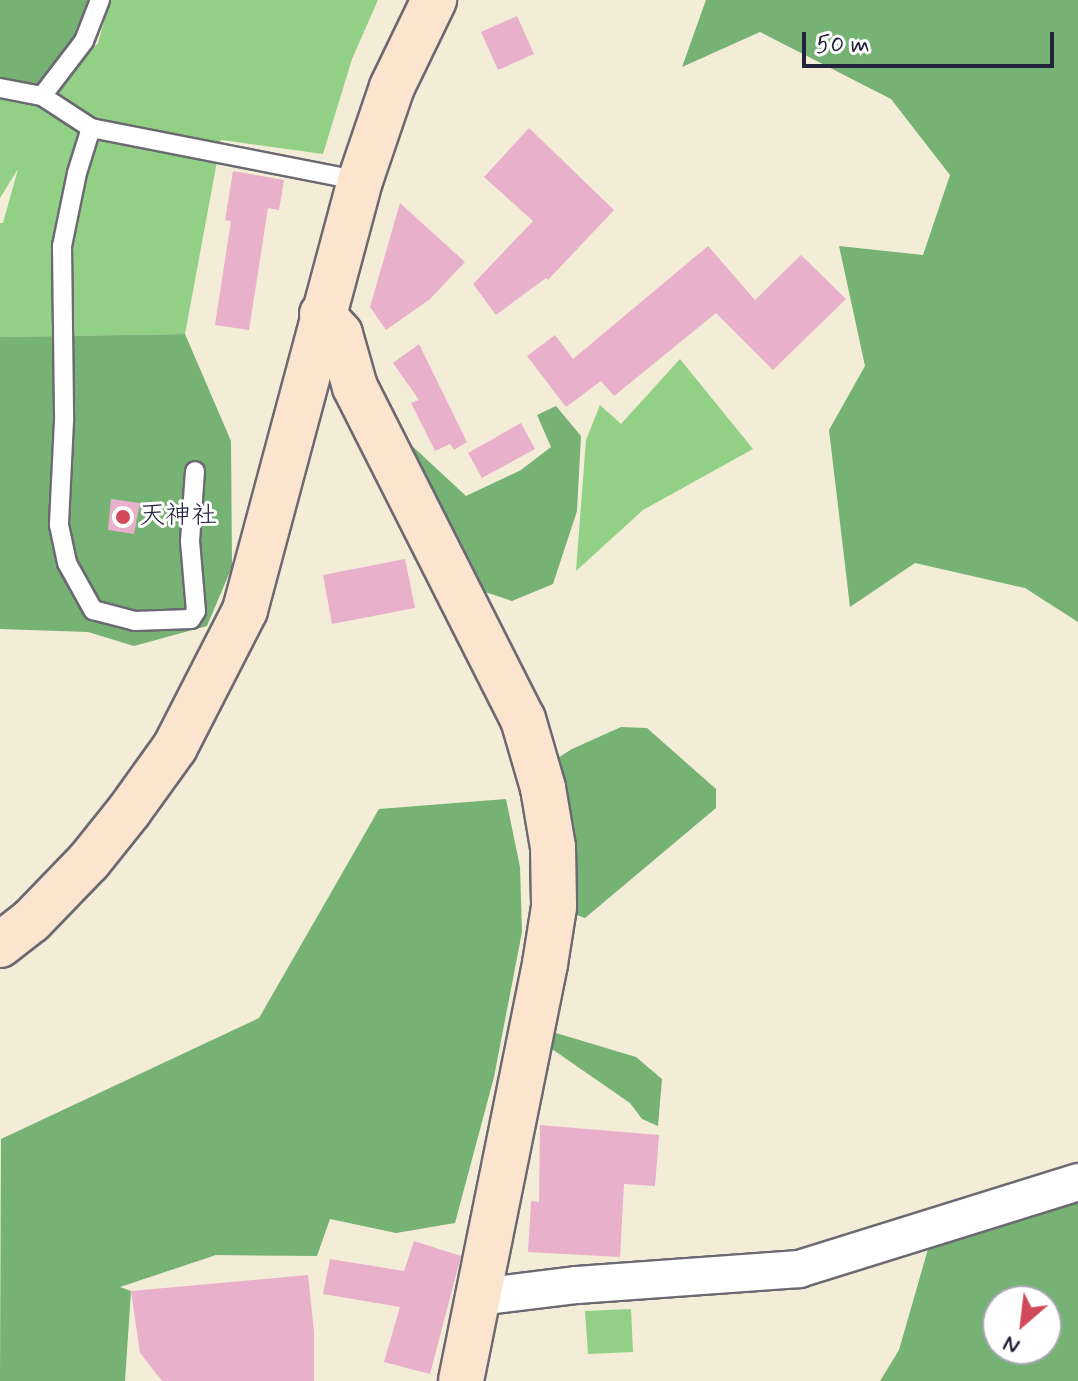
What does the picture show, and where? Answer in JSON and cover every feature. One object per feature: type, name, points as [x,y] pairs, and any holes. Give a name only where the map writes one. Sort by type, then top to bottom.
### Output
[{"type":"street","points":[[0,945],[31,921],[89,861],[129,811],[175,747],[245,610],[360,181],[392,87],[434,0]]},
{"type":"street","points":[[322,314],[340,334],[355,387],[523,719],[553,847],[554,907],[461,1381]]},
{"type":"street","points":[[479,1297],[577,1285],[799,1269],[1078,1182]]},
{"type":"lane","points":[[42,96],[84,41],[100,0]]},
{"type":"lane","points":[[0,88],[42,96],[91,128],[360,181]]},
{"type":"lane","points":[[91,128],[77,173],[62,246],[64,421],[59,525],[67,563],[93,610],[135,621],[191,619],[196,611],[190,541],[195,471]]},
{"type":"green space","points":[[0,0],[99,0],[57,77],[22,92],[0,86]]},
{"type":"green space","points":[[110,0],[378,0],[352,59],[323,154],[221,140],[185,334],[0,337],[0,223],[3,223],[18,169],[0,198],[0,88],[42,103],[98,43]]},
{"type":"green space","points":[[706,0],[1078,0],[1078,622],[1025,588],[915,563],[850,607],[829,430],[865,366],[839,246],[923,255],[950,175],[891,99],[760,32],[682,67]]},
{"type":"green space","points":[[185,334],[231,441],[232,567],[207,626],[134,646],[88,632],[0,629],[0,337]]},
{"type":"green space","points":[[680,359],[753,449],[643,510],[576,571],[586,440],[600,405],[621,424]]},
{"type":"green space","points":[[556,406],[581,436],[577,511],[553,584],[512,601],[476,589],[395,430],[466,496],[521,470],[551,447],[537,415]]},
{"type":"green space","points":[[621,727],[647,728],[716,789],[716,808],[585,918],[554,907],[548,764],[572,749]]},
{"type":"green space","points":[[506,799],[520,867],[522,932],[494,1077],[455,1223],[396,1233],[330,1219],[317,1256],[216,1255],[120,1287],[131,1291],[125,1381],[0,1381],[1,1139],[259,1018],[379,809]]},
{"type":"green space","points":[[556,1033],[636,1057],[662,1079],[658,1126],[642,1119],[630,1103],[549,1047]]},
{"type":"green space","points":[[1078,1177],[1078,1381],[880,1381],[899,1350],[930,1242]]},
{"type":"green space","points":[[631,1309],[633,1352],[588,1354],[585,1311]]},
{"type":"building","points":[[517,16],[534,54],[498,70],[481,32]]},
{"type":"building","points":[[529,128],[614,210],[548,280],[546,278],[496,315],[473,284],[533,221],[484,177]]},
{"type":"building","points":[[233,171],[284,180],[279,210],[268,208],[249,330],[215,325],[231,221],[225,220]]},
{"type":"building","points":[[400,203],[465,262],[430,299],[386,330],[370,307]]},
{"type":"building","points":[[708,246],[755,300],[801,255],[846,299],[773,370],[716,313],[614,396],[601,381],[566,407],[527,356],[555,335],[573,359]]},
{"type":"building","points":[[419,344],[467,442],[454,450],[450,444],[435,451],[411,403],[419,400],[393,363]]},
{"type":"building","points":[[521,423],[535,449],[482,478],[468,453]]},
{"type":"building","name":"天神社","points":[[111,499],[140,503],[134,534],[108,530]]},
{"type":"building","points":[[405,559],[415,608],[332,624],[323,575]]},
{"type":"building","points":[[540,1125],[659,1135],[655,1186],[624,1184],[620,1257],[528,1252],[531,1201],[539,1202]]},
{"type":"building","points":[[414,1241],[461,1256],[430,1374],[384,1362],[400,1307],[323,1294],[330,1259],[404,1271]]},
{"type":"building","points":[[308,1275],[314,1332],[314,1381],[162,1381],[140,1353],[131,1291]]},
{"type":"place","name":"天神社","points":[[123,517]]}]
